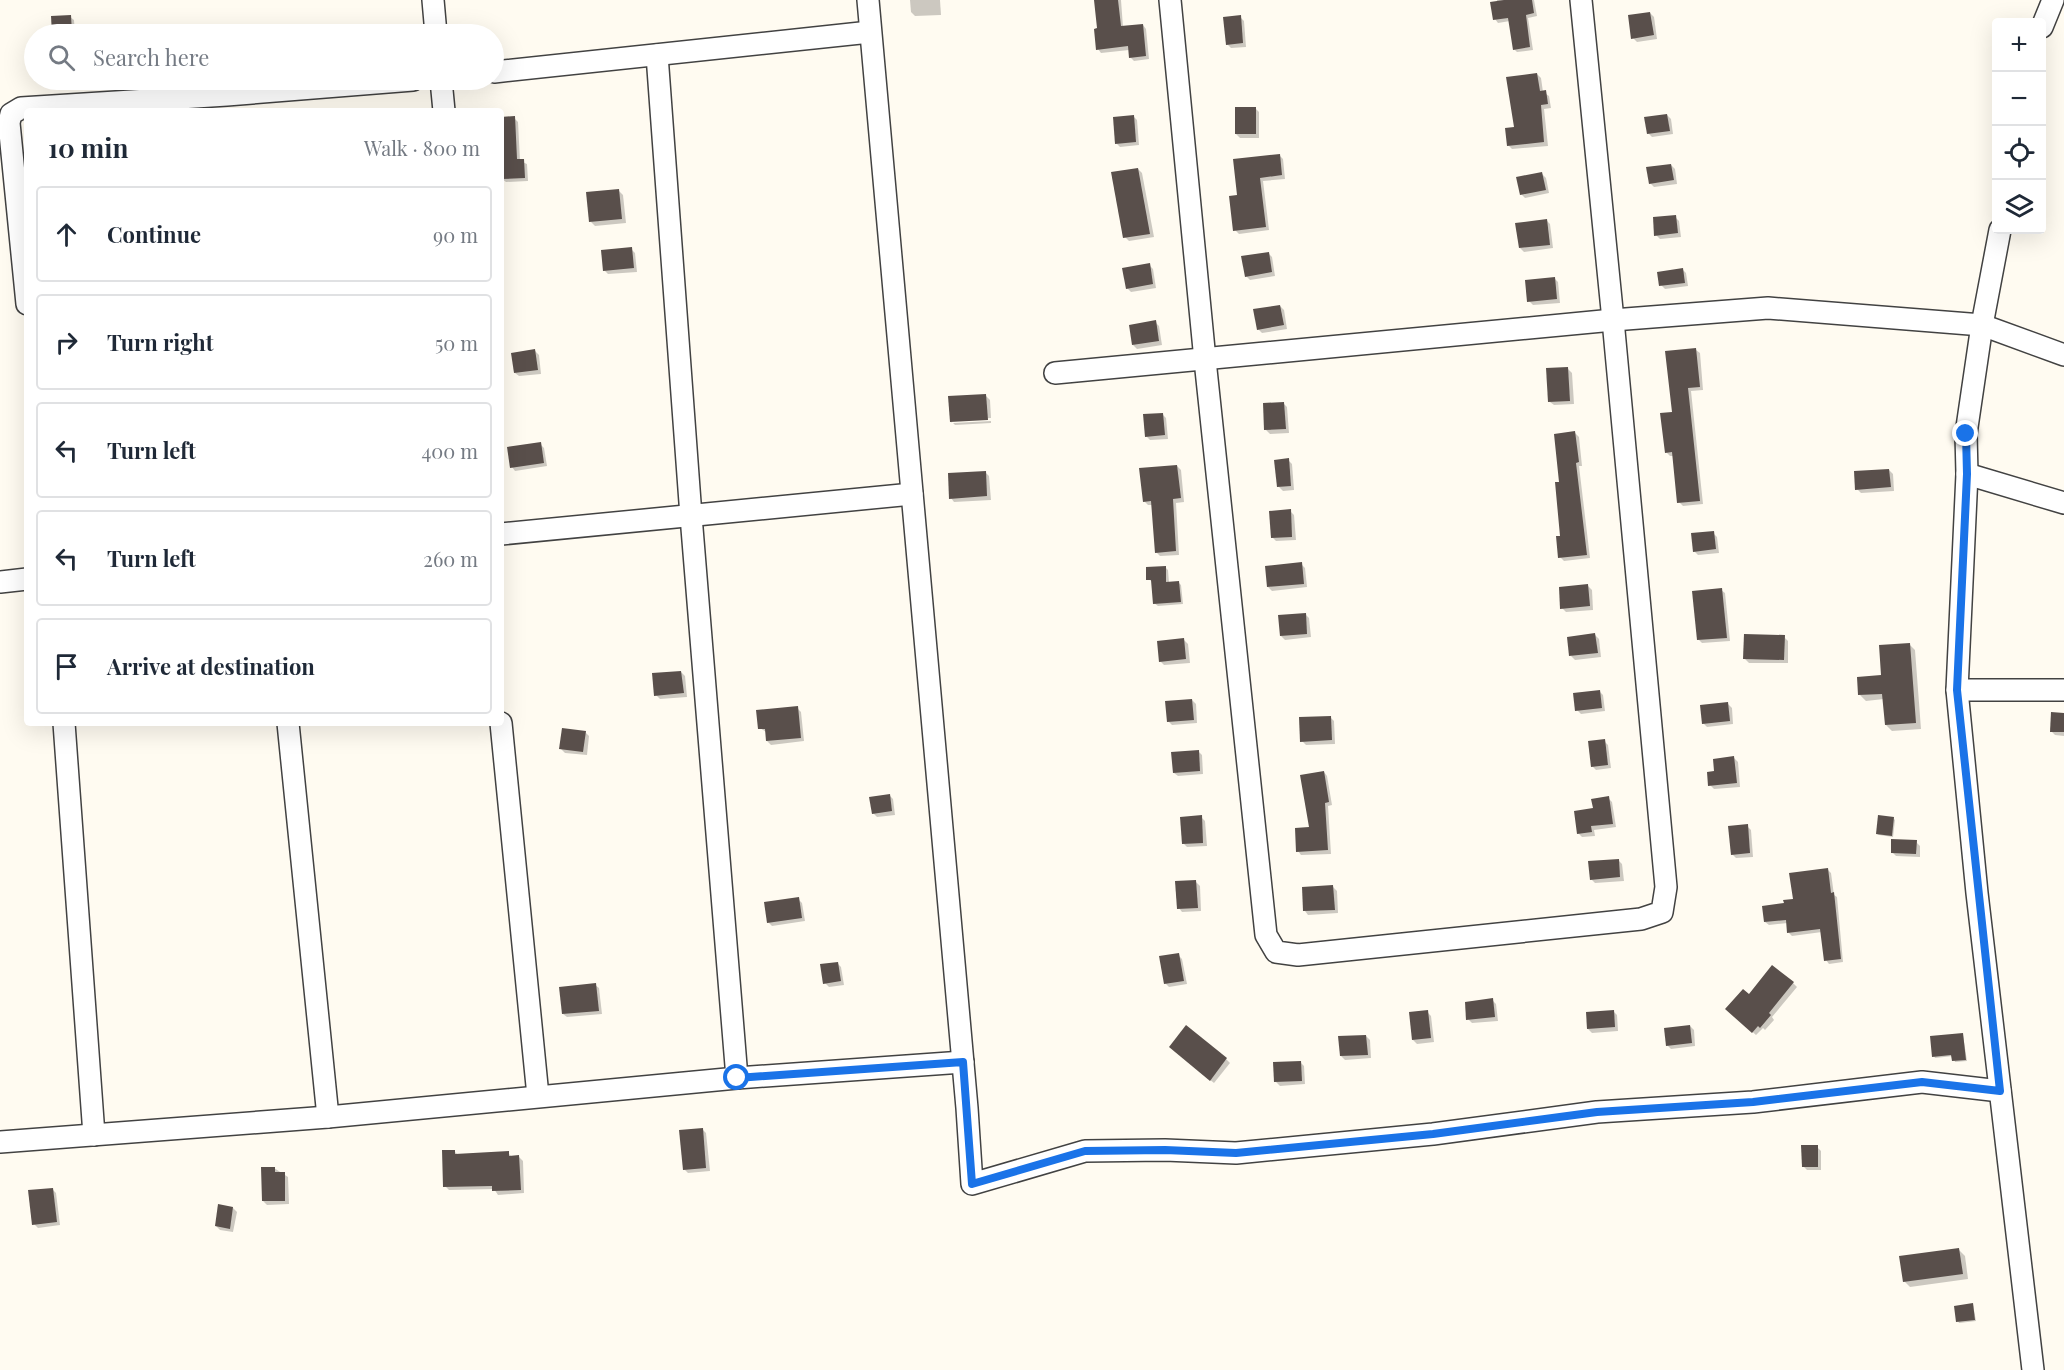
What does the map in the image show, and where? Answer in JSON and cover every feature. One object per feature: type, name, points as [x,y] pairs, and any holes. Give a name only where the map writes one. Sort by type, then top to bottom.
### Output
[{"type":"street","points":[[433,0],[435,24]]},
{"type":"street","points":[[868,0],[972,1184],[1085,1151],[1247,1152],[1433,1134],[1597,1112],[1753,1102],[1922,1082],[2000,1091]]},
{"type":"street","points":[[1170,0],[1205,360],[1266,935],[1276,952],[1298,956],[1641,919],[1662,912],[1666,887],[1581,0]]},
{"type":"street","points":[[2046,18],[2053,0]]},
{"type":"street","points":[[504,71],[870,32]]},
{"type":"street","points":[[657,55],[691,516],[737,1078]]},
{"type":"street","points":[[24,274],[9,123],[11,114],[21,108],[227,103],[332,90]]},
{"type":"street","points":[[442,90],[444,108]]},
{"type":"street","points":[[1999,234],[1982,325],[1966,434],[1967,474],[1957,690],[2000,1091],[2033,1370]]},
{"type":"street","points":[[1054,373],[1613,320],[1768,308],[1982,325],[2064,355]]},
{"type":"street","points":[[1967,474],[2064,503]]},
{"type":"street","points":[[504,534],[912,494]]},
{"type":"street","points":[[0,582],[24,579]]},
{"type":"street","points":[[1957,690],[2064,690]]},
{"type":"street","points":[[64,726],[94,1135]]},
{"type":"street","points":[[288,726],[328,1117]]},
{"type":"street","points":[[501,726],[538,1096]]},
{"type":"street","points":[[0,1142],[328,1117],[737,1078],[963,1062]]},
{"type":"building","points":[[1094,0],[1118,0],[1121,26],[1143,24],[1146,56],[1129,58],[1128,46],[1096,50],[1094,29],[1097,28]]},
{"type":"building","points":[[1532,0],[1534,13],[1526,15],[1530,47],[1513,50],[1508,18],[1493,20],[1490,2]]},
{"type":"building","points":[[1650,12],[1654,35],[1631,39],[1628,15]]},
{"type":"building","points":[[71,15],[71,24],[51,24],[51,16]]},
{"type":"building","points":[[1241,15],[1243,43],[1226,45],[1223,17]]},
{"type":"building","points":[[1537,73],[1540,91],[1546,90],[1548,104],[1541,105],[1544,142],[1507,146],[1505,128],[1514,127],[1506,77]]},
{"type":"building","points":[[1235,107],[1256,107],[1256,134],[1235,134]]},
{"type":"building","points":[[1667,114],[1670,131],[1647,134],[1644,117]]},
{"type":"building","points":[[1134,115],[1136,142],[1115,144],[1113,117]]},
{"type":"building","points":[[515,116],[517,159],[524,159],[525,178],[504,179],[504,117]]},
{"type":"building","points":[[1280,154],[1282,175],[1260,178],[1266,227],[1233,231],[1229,196],[1237,195],[1233,159]]},
{"type":"building","points":[[1671,164],[1674,180],[1649,184],[1646,167]]},
{"type":"building","points":[[1138,168],[1150,234],[1123,238],[1111,172]]},
{"type":"building","points":[[1542,172],[1546,190],[1520,195],[1516,177]]},
{"type":"building","points":[[619,189],[622,219],[589,222],[586,192]]},
{"type":"building","points":[[1676,215],[1678,233],[1654,236],[1653,217]]},
{"type":"building","points":[[1547,219],[1550,245],[1519,248],[1515,223]]},
{"type":"building","points":[[632,247],[634,268],[603,271],[601,250]]},
{"type":"building","points":[[1269,252],[1272,272],[1245,277],[1241,256]]},
{"type":"building","points":[[1150,263],[1153,284],[1126,289],[1122,268]]},
{"type":"building","points":[[1683,268],[1685,283],[1659,286],[1657,272]]},
{"type":"building","points":[[1555,277],[1557,299],[1527,302],[1525,280]]},
{"type":"building","points":[[1280,305],[1284,325],[1257,330],[1253,309]]},
{"type":"building","points":[[1156,320],[1159,341],[1132,345],[1129,325]]},
{"type":"building","points":[[1696,348],[1700,387],[1688,388],[1700,501],[1677,503],[1672,452],[1665,453],[1660,413],[1672,412],[1665,351]]},
{"type":"building","points":[[535,349],[538,370],[514,373],[511,353]]},
{"type":"building","points":[[1568,367],[1570,401],[1548,402],[1546,368]]},
{"type":"building","points":[[986,394],[988,420],[950,422],[948,396]]},
{"type":"building","points":[[1284,402],[1286,429],[1264,430],[1263,403]]},
{"type":"building","points":[[1163,413],[1165,435],[1145,437],[1143,414]]},
{"type":"building","points":[[1575,431],[1579,462],[1576,463],[1587,555],[1558,558],[1556,536],[1560,536],[1555,482],[1559,482],[1554,434]]},
{"type":"building","points":[[541,442],[544,463],[510,468],[507,447]]},
{"type":"building","points":[[1289,458],[1291,486],[1277,487],[1274,460]]},
{"type":"building","points":[[1177,465],[1181,498],[1173,499],[1176,551],[1155,553],[1151,501],[1143,502],[1139,468]]},
{"type":"building","points":[[1889,469],[1891,487],[1855,490],[1854,471]]},
{"type":"building","points":[[986,471],[987,496],[949,499],[948,473]]},
{"type":"building","points":[[1291,509],[1292,537],[1271,538],[1269,511]]},
{"type":"building","points":[[1714,531],[1716,549],[1693,552],[1691,533]]},
{"type":"building","points":[[1302,562],[1304,584],[1267,587],[1265,566]]},
{"type":"building","points":[[1166,566],[1166,582],[1179,581],[1181,602],[1153,604],[1151,580],[1146,580],[1146,567]]},
{"type":"building","points":[[1588,584],[1590,606],[1560,609],[1559,587]]},
{"type":"building","points":[[1722,588],[1727,638],[1697,640],[1692,591]]},
{"type":"building","points":[[1306,613],[1307,634],[1280,636],[1278,615]]},
{"type":"building","points":[[1595,633],[1598,653],[1569,656],[1567,637]]},
{"type":"building","points":[[1744,634],[1785,635],[1784,660],[1743,659]]},
{"type":"building","points":[[1184,638],[1186,659],[1159,662],[1157,641]]},
{"type":"building","points":[[1910,643],[1916,723],[1885,725],[1882,694],[1858,695],[1857,677],[1881,675],[1879,645]]},
{"type":"building","points":[[681,671],[684,693],[654,696],[652,673]]},
{"type":"building","points":[[1600,690],[1602,708],[1575,711],[1573,693]]},
{"type":"building","points":[[1192,699],[1194,720],[1167,722],[1165,701]]},
{"type":"building","points":[[1728,702],[1730,721],[1702,724],[1700,705]]},
{"type":"building","points":[[798,706],[801,738],[766,741],[765,729],[758,729],[756,710]]},
{"type":"building","points":[[2051,712],[2064,713],[2064,732],[2050,732]]},
{"type":"building","points":[[1331,716],[1332,740],[1300,742],[1299,717]]},
{"type":"building","points":[[562,728],[586,731],[583,752],[559,749]]},
{"type":"building","points":[[1605,739],[1608,765],[1591,767],[1588,741]]},
{"type":"building","points":[[1199,750],[1200,771],[1173,773],[1171,752]]},
{"type":"building","points":[[1734,756],[1737,783],[1708,786],[1707,772],[1714,771],[1713,759]]},
{"type":"building","points":[[1324,771],[1329,802],[1325,803],[1328,850],[1296,852],[1295,828],[1309,827],[1300,775]]},
{"type":"building","points":[[890,794],[892,811],[872,814],[869,797]]},
{"type":"building","points":[[1609,796],[1613,824],[1591,826],[1592,832],[1577,834],[1574,811],[1593,808],[1591,799]]},
{"type":"building","points":[[1202,815],[1203,843],[1182,844],[1180,817]]},
{"type":"building","points":[[1878,815],[1894,817],[1892,836],[1876,834]]},
{"type":"building","points":[[1748,824],[1750,853],[1731,855],[1728,826]]},
{"type":"building","points":[[1891,839],[1917,840],[1916,854],[1891,853]]},
{"type":"building","points":[[1619,859],[1620,877],[1590,880],[1588,861]]},
{"type":"building","points":[[1828,868],[1831,893],[1834,892],[1841,959],[1824,961],[1820,929],[1787,933],[1786,920],[1764,922],[1762,906],[1784,903],[1783,900],[1793,899],[1789,873]]},
{"type":"building","points":[[1196,880],[1198,908],[1177,909],[1175,881]]},
{"type":"building","points":[[1333,885],[1335,910],[1303,911],[1302,887]]},
{"type":"building","points":[[799,897],[802,918],[767,923],[764,902]]},
{"type":"building","points":[[1179,953],[1184,981],[1164,984],[1159,956]]},
{"type":"building","points":[[838,962],[841,981],[823,984],[820,964]]},
{"type":"building","points":[[1772,965],[1794,982],[1769,1013],[1771,1015],[1760,1028],[1758,1026],[1752,1033],[1725,1009],[1743,989],[1749,994]]},
{"type":"building","points":[[596,983],[599,1011],[562,1014],[559,987]]},
{"type":"building","points":[[1493,998],[1495,1017],[1466,1020],[1465,1002]]},
{"type":"building","points":[[1428,1010],[1431,1038],[1412,1040],[1409,1012]]},
{"type":"building","points":[[1614,1010],[1615,1027],[1587,1029],[1586,1012]]},
{"type":"building","points":[[1186,1025],[1227,1058],[1210,1081],[1169,1047]]},
{"type":"building","points":[[1690,1025],[1692,1043],[1666,1046],[1664,1028]]},
{"type":"building","points":[[1963,1033],[1966,1060],[1952,1061],[1951,1055],[1932,1057],[1930,1036]]},
{"type":"building","points":[[1366,1035],[1368,1055],[1340,1056],[1338,1036]]},
{"type":"building","points":[[1301,1061],[1302,1081],[1274,1082],[1273,1062]]},
{"type":"building","points":[[703,1128],[706,1168],[683,1170],[679,1130]]},
{"type":"building","points":[[1801,1145],[1818,1145],[1818,1167],[1802,1167]]},
{"type":"building","points":[[442,1150],[455,1150],[455,1154],[509,1151],[509,1156],[519,1155],[521,1190],[492,1191],[492,1186],[443,1187]]},
{"type":"building","points":[[261,1167],[275,1167],[275,1172],[285,1172],[285,1201],[262,1201]]},
{"type":"building","points":[[53,1188],[57,1222],[32,1225],[28,1190]]},
{"type":"building","points":[[218,1204],[233,1207],[230,1229],[215,1226]]},
{"type":"building","points":[[1959,1248],[1963,1274],[1903,1282],[1899,1256]]},
{"type":"building","points":[[1973,1303],[1975,1320],[1956,1322],[1954,1306]]},
{"type":"route","points":[[737,1078],[963,1062],[972,1184],[1085,1151],[1165,1150],[1236,1153],[1433,1134],[1597,1112],[1753,1102],[1922,1082],[2000,1091],[1957,690],[1967,474],[1966,434]]}]
